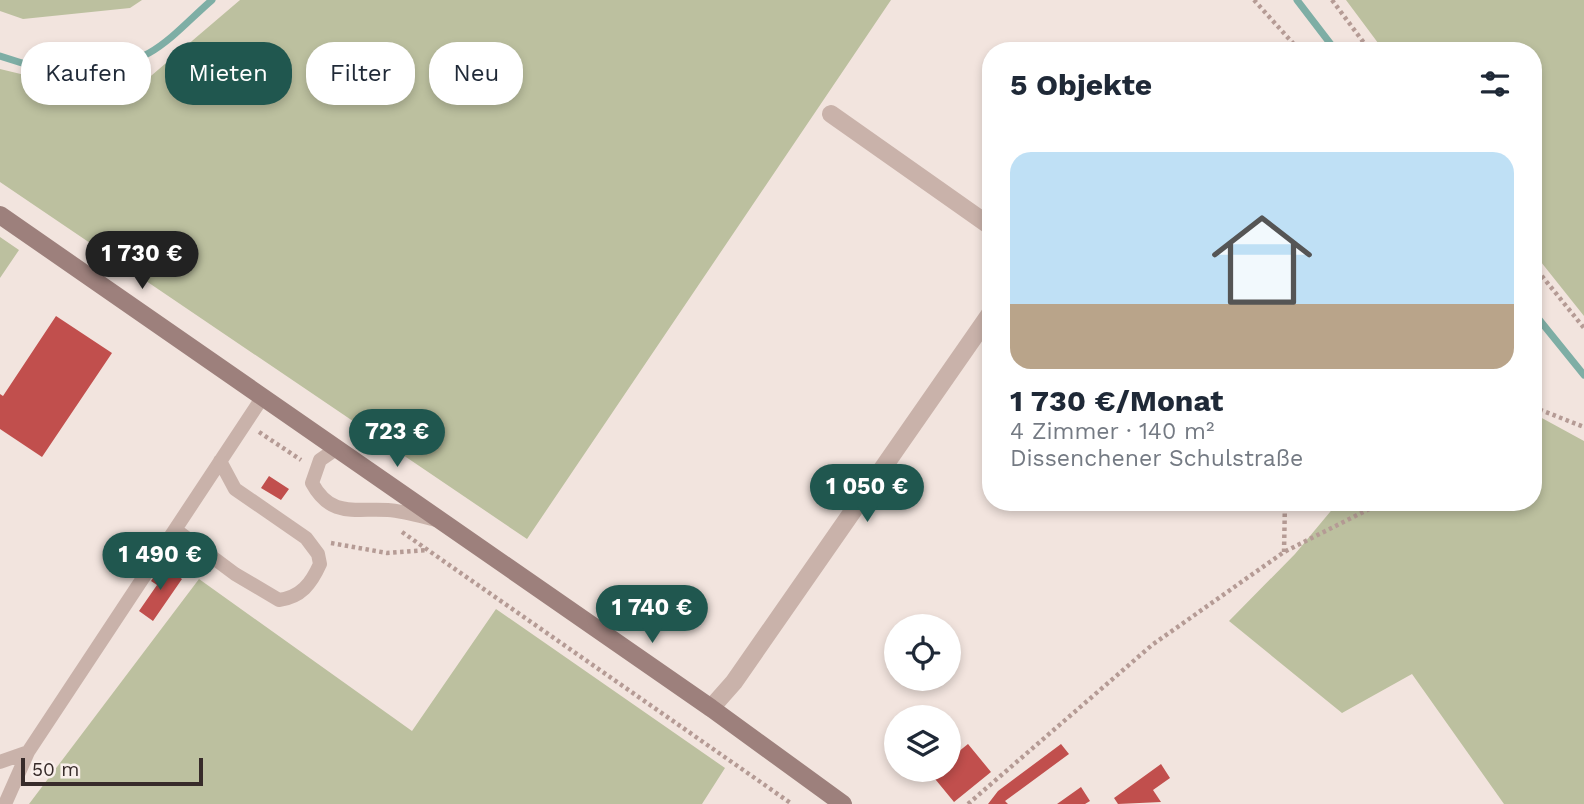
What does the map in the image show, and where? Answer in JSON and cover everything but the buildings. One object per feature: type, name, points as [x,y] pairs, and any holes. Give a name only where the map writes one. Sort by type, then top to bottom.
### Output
[{"type":"street","points":[[831,114],[982,220]]},
{"type":"street","points":[[0,215],[711,708],[843,804]]},
{"type":"street","points":[[711,708],[734,682],[982,326]]},
{"type":"lane","points":[[5,804],[28,752],[262,398]]},
{"type":"lane","points":[[336,449],[320,460],[312,483],[319,496],[332,507],[347,510],[388,510],[437,520]]},
{"type":"lane","points":[[176,530],[235,574],[279,600],[299,594],[309,585],[320,564],[318,554],[306,538],[235,489],[220,461]]},
{"type":"lane","points":[[0,762],[28,752]]},
{"type":"path","points":[[1254,0],[1292,42]]},
{"type":"path","points":[[1332,0],[1363,42]]},
{"type":"path","points":[[1542,276],[1584,328]]},
{"type":"path","points":[[1542,411],[1584,427]]},
{"type":"path","points":[[1284,552],[1285,511]]},
{"type":"path","points":[[968,804],[1152,645],[1284,552],[1365,511]]},
{"type":"path","points":[[306,538],[387,553],[427,550],[792,804]]},
{"type":"green space","points":[[0,0],[142,0],[130,8],[23,19],[0,11]]},
{"type":"green space","points":[[240,0],[891,0],[527,539],[0,182],[0,69],[21,74],[21,105],[151,105],[151,76],[165,64],[165,105],[292,105],[292,42],[191,42]]},
{"type":"green space","points":[[1346,0],[1584,0],[1584,316],[1542,263],[1542,42],[1377,42]]},
{"type":"green space","points":[[0,237],[19,250],[0,278]]},
{"type":"green space","points":[[1542,418],[1584,441],[1584,804],[1504,804],[1412,674],[1342,713],[1229,621],[1295,554],[1331,511],[1542,511]]},
{"type":"green space","points":[[199,579],[412,731],[496,609],[725,768],[702,804],[29,804]]},
{"type":"waterway","points":[[0,56],[37,66],[75,70],[132,61],[157,48],[212,0]]},
{"type":"waterway","points":[[1297,0],[1329,42]]},
{"type":"waterway","points":[[1542,323],[1584,375]]}]
